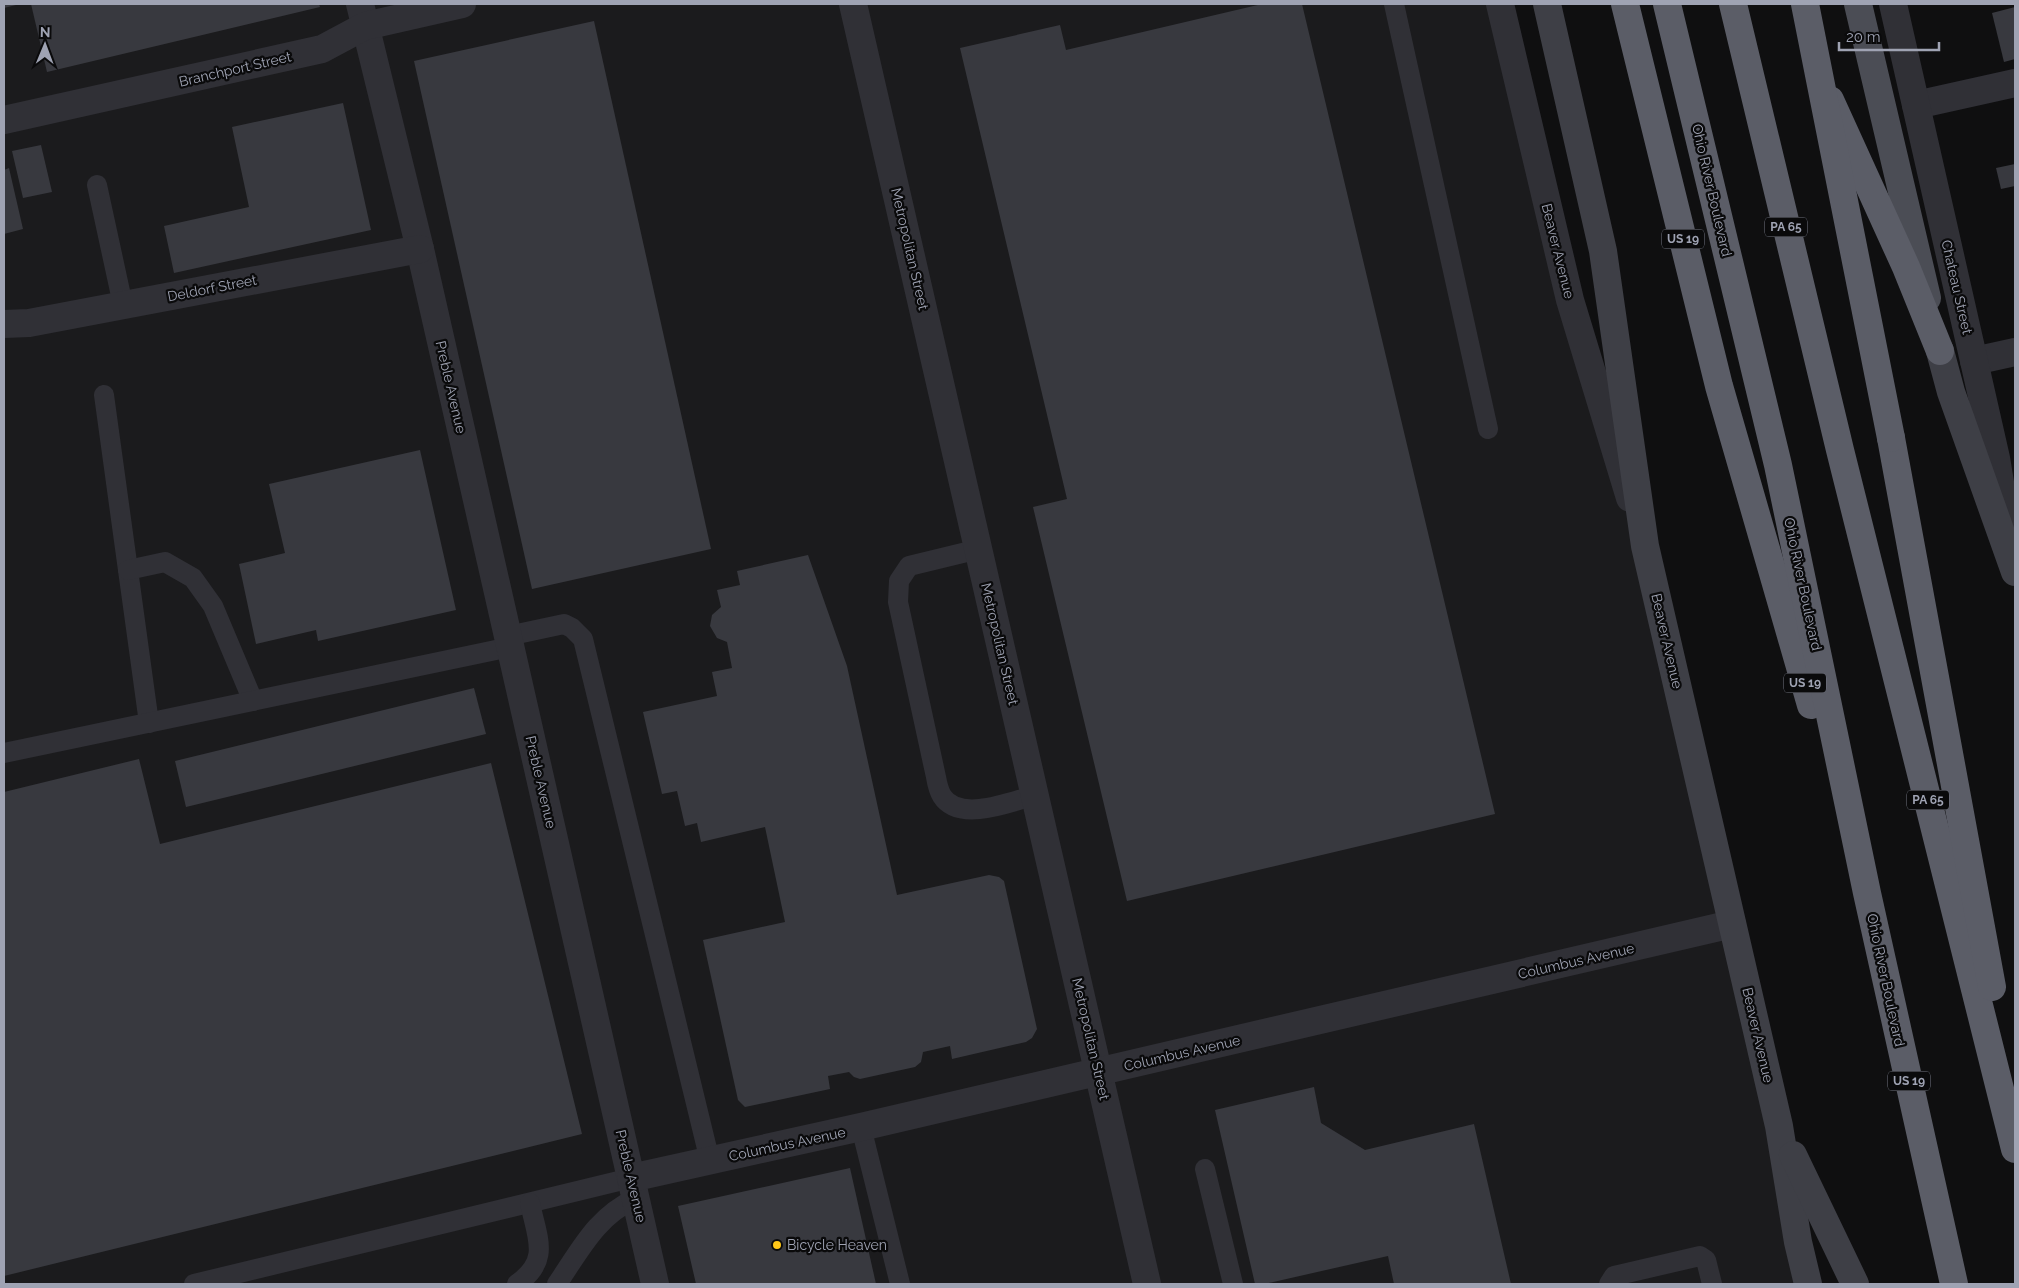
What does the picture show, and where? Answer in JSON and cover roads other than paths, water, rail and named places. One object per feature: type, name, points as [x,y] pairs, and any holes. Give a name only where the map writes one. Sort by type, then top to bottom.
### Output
[{"type":"highway","name":"US 19","points":[[1625,4],[1742,473],[1867,893]]},
{"type":"highway","name":"Ohio River Boulevard","points":[[1667,4],[1778,465],[1867,893],[1952,1277]]},
{"type":"highway","name":"PA 65","points":[[1733,4],[1840,450],[2015,1149]]},
{"type":"highway","points":[[1793,4],[1820,79],[1906,267],[1940,351]]},
{"type":"highway","points":[[1805,4],[1891,438],[2015,1114]]},
{"type":"main road","points":[[1547,4],[1603,251],[1645,546]]},
{"type":"main road","points":[[1858,4],[1940,351],[1954,401],[2014,567]]},
{"type":"main road","name":"Beaver Avenue","points":[[1645,546],[1779,1126],[1798,1242],[1808,1284]]},
{"type":"main road","points":[[1779,1126],[1855,1284]]},
{"type":"street","name":"Branchport Street","points":[[4,120],[322,49],[362,15],[462,4]]},
{"type":"street","name":"Metropolitan Street","points":[[854,4],[1147,1284]]},
{"type":"street","name":"Beaver Avenue","points":[[1500,4],[1566,284],[1645,546]]},
{"type":"street","name":"Chateau Street","points":[[1893,4],[1996,458],[2014,567]]},
{"type":"street","name":"Preble Avenue","points":[[362,15],[420,249],[655,1284]]},
{"type":"street","points":[[1916,105],[2015,83]]},
{"type":"street","name":"Deldorf Street","points":[[4,324],[29,323],[420,249]]},
{"type":"street","points":[[1974,361],[2015,352]]},
{"type":"street","name":"Columbus Avenue","points":[[634,1188],[710,1161],[1732,924]]},
{"type":"lane","points":[[1394,4],[1488,429]]},
{"type":"lane","points":[[97,185],[123,305]]},
{"type":"lane","points":[[104,394],[149,723]]},
{"type":"lane","points":[[978,549],[909,566],[899,581],[898,602],[936,777],[942,796],[957,808],[979,810],[1035,795]]},
{"type":"lane","points":[[128,570],[164,562],[193,578],[213,606],[253,701]]},
{"type":"lane","points":[[4,753],[253,701],[509,641],[564,624],[572,628],[582,639],[710,1161]]},
{"type":"lane","points":[[861,1127],[900,1284]]},
{"type":"lane","points":[[1205,1169],[1233,1284]]},
{"type":"lane","points":[[194,1284],[530,1202],[634,1188]]},
{"type":"lane","points":[[557,1284],[599,1222],[617,1207],[634,1188]]},
{"type":"lane","points":[[518,1284],[531,1274],[540,1256],[530,1202]]},
{"type":"lane","points":[[1609,1284],[1614,1276],[1700,1256],[1706,1260],[1712,1284]]},
{"type":"place","name":"Bicycle Heaven","points":[[777,1245]]}]
